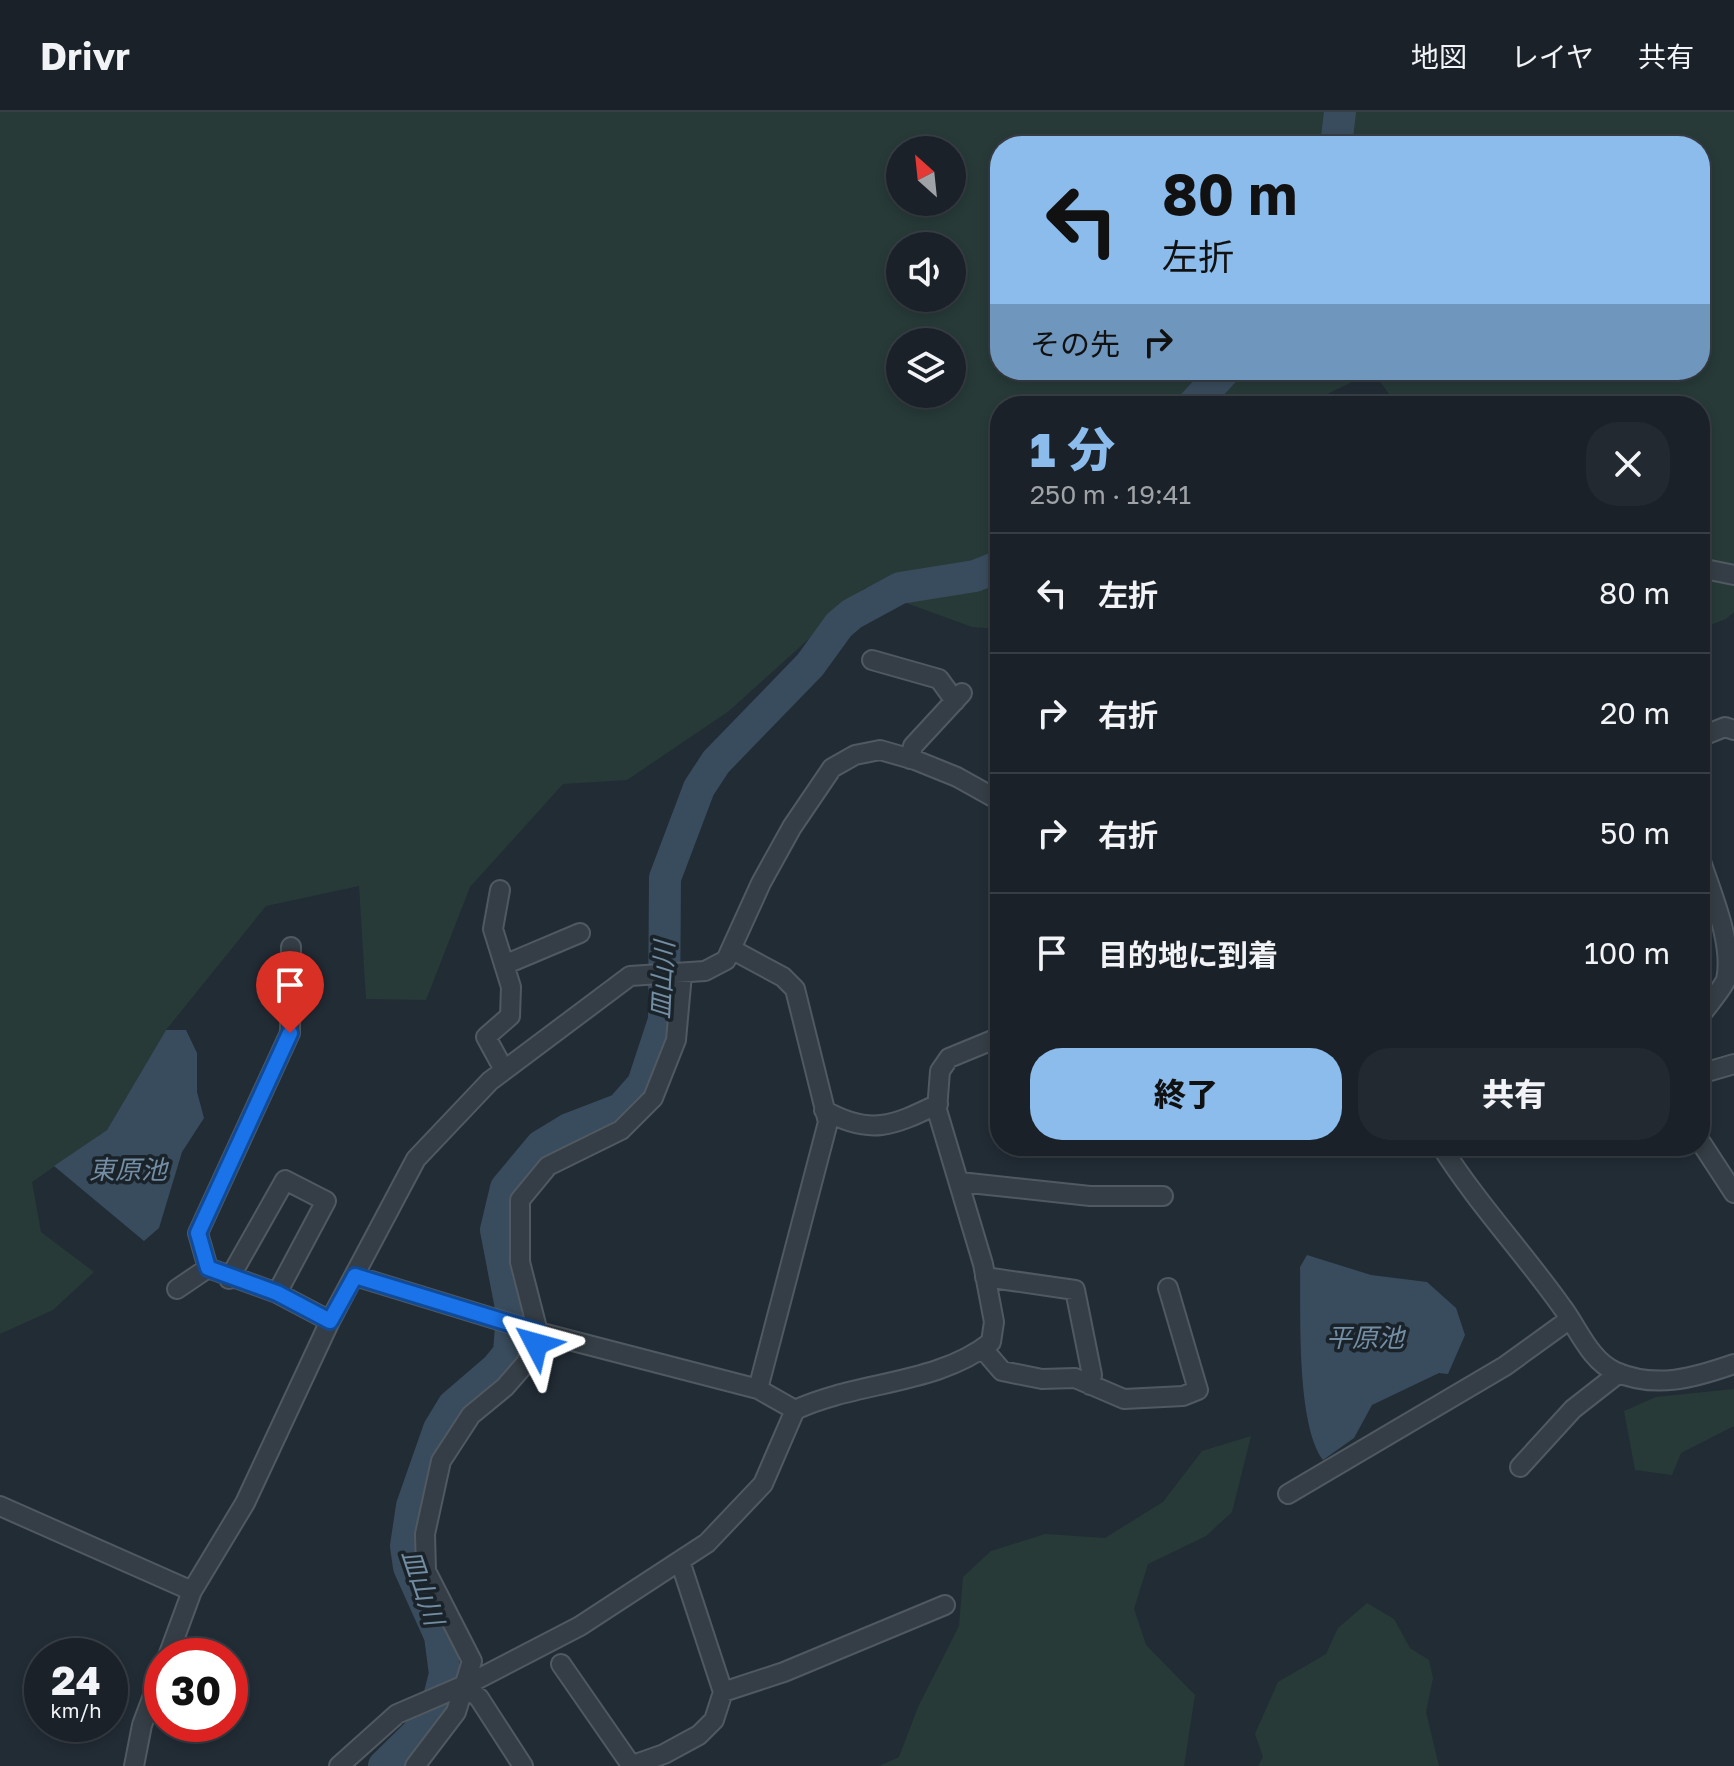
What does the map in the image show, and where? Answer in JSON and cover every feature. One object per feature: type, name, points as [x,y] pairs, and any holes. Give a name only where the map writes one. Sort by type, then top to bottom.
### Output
[{"type":"street","points":[[1710,570],[1734,575]]},
{"type":"street","points":[[872,660],[939,679],[959,696],[913,746],[910,759]]},
{"type":"street","points":[[1710,733],[1725,727],[1734,730]]},
{"type":"street","points":[[175,1638],[192,1591],[245,1503],[330,1321],[416,1159],[504,1070],[630,976],[705,971],[726,960],[761,883],[792,827],[832,768],[855,755],[880,750],[957,777],[990,795]]},
{"type":"street","points":[[1710,887],[1724,924],[1731,961],[1726,981],[1710,1003]]},
{"type":"street","points":[[500,890],[493,929],[511,987],[510,1016],[486,1037],[504,1070]]},
{"type":"street","points":[[504,965],[580,933]]},
{"type":"street","points":[[291,947],[290,1033],[198,1233],[208,1268],[229,1279],[277,1293],[330,1321]]},
{"type":"street","points":[[733,950],[783,977],[795,989],[828,1122],[758,1389]]},
{"type":"street","points":[[415,1766],[456,1712],[472,1661],[426,1571],[428,1519],[441,1461],[471,1415],[525,1364],[538,1332],[520,1262],[520,1200],[548,1166],[621,1130],[653,1098],[676,1040],[682,974]]},
{"type":"street","points":[[339,1766],[397,1714],[464,1685],[580,1626],[707,1543],[763,1484],[795,1410],[825,1396],[969,1360],[991,1342],[994,1322],[985,1277],[938,1104],[940,1071],[949,1058],[990,1042]]},
{"type":"street","points":[[980,1046],[990,1049]]},
{"type":"street","points":[[1710,1071],[1734,1064]]},
{"type":"street","points":[[824,1110],[865,1126],[887,1126],[938,1104]]},
{"type":"street","points":[[1448,1156],[1590,1350],[1619,1373],[1636,1379],[1671,1382],[1734,1364]]},
{"type":"street","points":[[1710,1156],[1734,1193]]},
{"type":"street","points":[[229,1279],[285,1180],[326,1201],[277,1293]]},
{"type":"street","points":[[960,1182],[1090,1196],[1163,1196]]},
{"type":"street","points":[[177,1289],[208,1268]]},
{"type":"street","points":[[355,1276],[538,1332],[758,1389],[795,1410]]},
{"type":"street","points":[[985,1277],[1075,1290],[1092,1375],[1090,1385]]},
{"type":"street","points":[[983,1349],[1002,1371],[1042,1379],[1075,1378],[1124,1399],[1183,1396],[1198,1390],[1168,1288]]},
{"type":"street","points":[[1288,1494],[1505,1366],[1570,1319]]},
{"type":"street","points":[[1520,1467],[1573,1409],[1619,1373]]},
{"type":"street","points":[[0,1506],[192,1591]]},
{"type":"street","points":[[561,1664],[630,1766],[667,1760],[699,1735],[714,1720],[723,1692],[680,1561]]},
{"type":"street","points":[[723,1692],[784,1672],[945,1605]]},
{"type":"street","points":[[464,1685],[479,1698],[523,1766]]},
{"type":"street","points":[[134,1766],[144,1720]]},
{"type":"green space","points":[[0,112],[1734,112],[1734,612],[1710,625],[1710,396],[1391,396],[1379,380],[1710,380],[1710,136],[990,136],[990,380],[1356,380],[1325,396],[990,396],[990,628],[972,627],[865,588],[729,711],[627,780],[563,784],[470,887],[426,1000],[366,999],[359,886],[266,906],[166,1030],[107,1130],[32,1182],[41,1232],[94,1272],[53,1310],[0,1334]]},
{"type":"green space","points":[[1734,1389],[1734,1426],[1681,1453],[1672,1475],[1635,1470],[1624,1411],[1656,1397]]},
{"type":"green space","points":[[1251,1436],[1232,1512],[1206,1536],[1148,1564],[1134,1609],[1146,1645],[1195,1695],[1184,1766],[879,1766],[899,1757],[918,1707],[959,1626],[963,1577],[991,1551],[1045,1534],[1105,1538],[1163,1502],[1202,1451]]},
{"type":"green space","points":[[1367,1603],[1394,1619],[1410,1648],[1429,1660],[1433,1678],[1426,1712],[1439,1766],[1258,1766],[1263,1757],[1255,1734],[1278,1682],[1326,1654],[1338,1628]]},
{"type":"water","name":"東原池","points":[[166,1030],[186,1030],[197,1053],[197,1092],[204,1118],[182,1152],[159,1228],[144,1241],[54,1166],[107,1130]]},
{"type":"water","name":"平原池","points":[[1307,1255],[1371,1275],[1427,1282],[1456,1308],[1465,1335],[1448,1374],[1439,1373],[1372,1405],[1354,1438],[1323,1460],[1314,1443],[1304,1395],[1300,1267]]},
{"type":"waterway","name":"皿山川","points":[[1337,136],[1340,112]]},
{"type":"waterway","name":"皿山川","points":[[1201,396],[1216,380]]},
{"type":"waterway","name":"皿山川","points":[[384,1766],[434,1717],[445,1674],[440,1636],[409,1567],[406,1546],[412,1506],[439,1429],[453,1406],[496,1369],[509,1353],[512,1313],[496,1230],[506,1188],[541,1146],[569,1129],[621,1109],[643,1084],[664,1020],[665,878],[699,788],[716,762],[810,665],[839,625],[852,614],[900,588],[975,576],[990,570]]},
{"type":"route","points":[[290,1033],[198,1233],[208,1268],[229,1279],[277,1293],[330,1321],[355,1276],[538,1332],[536,1344]]}]
